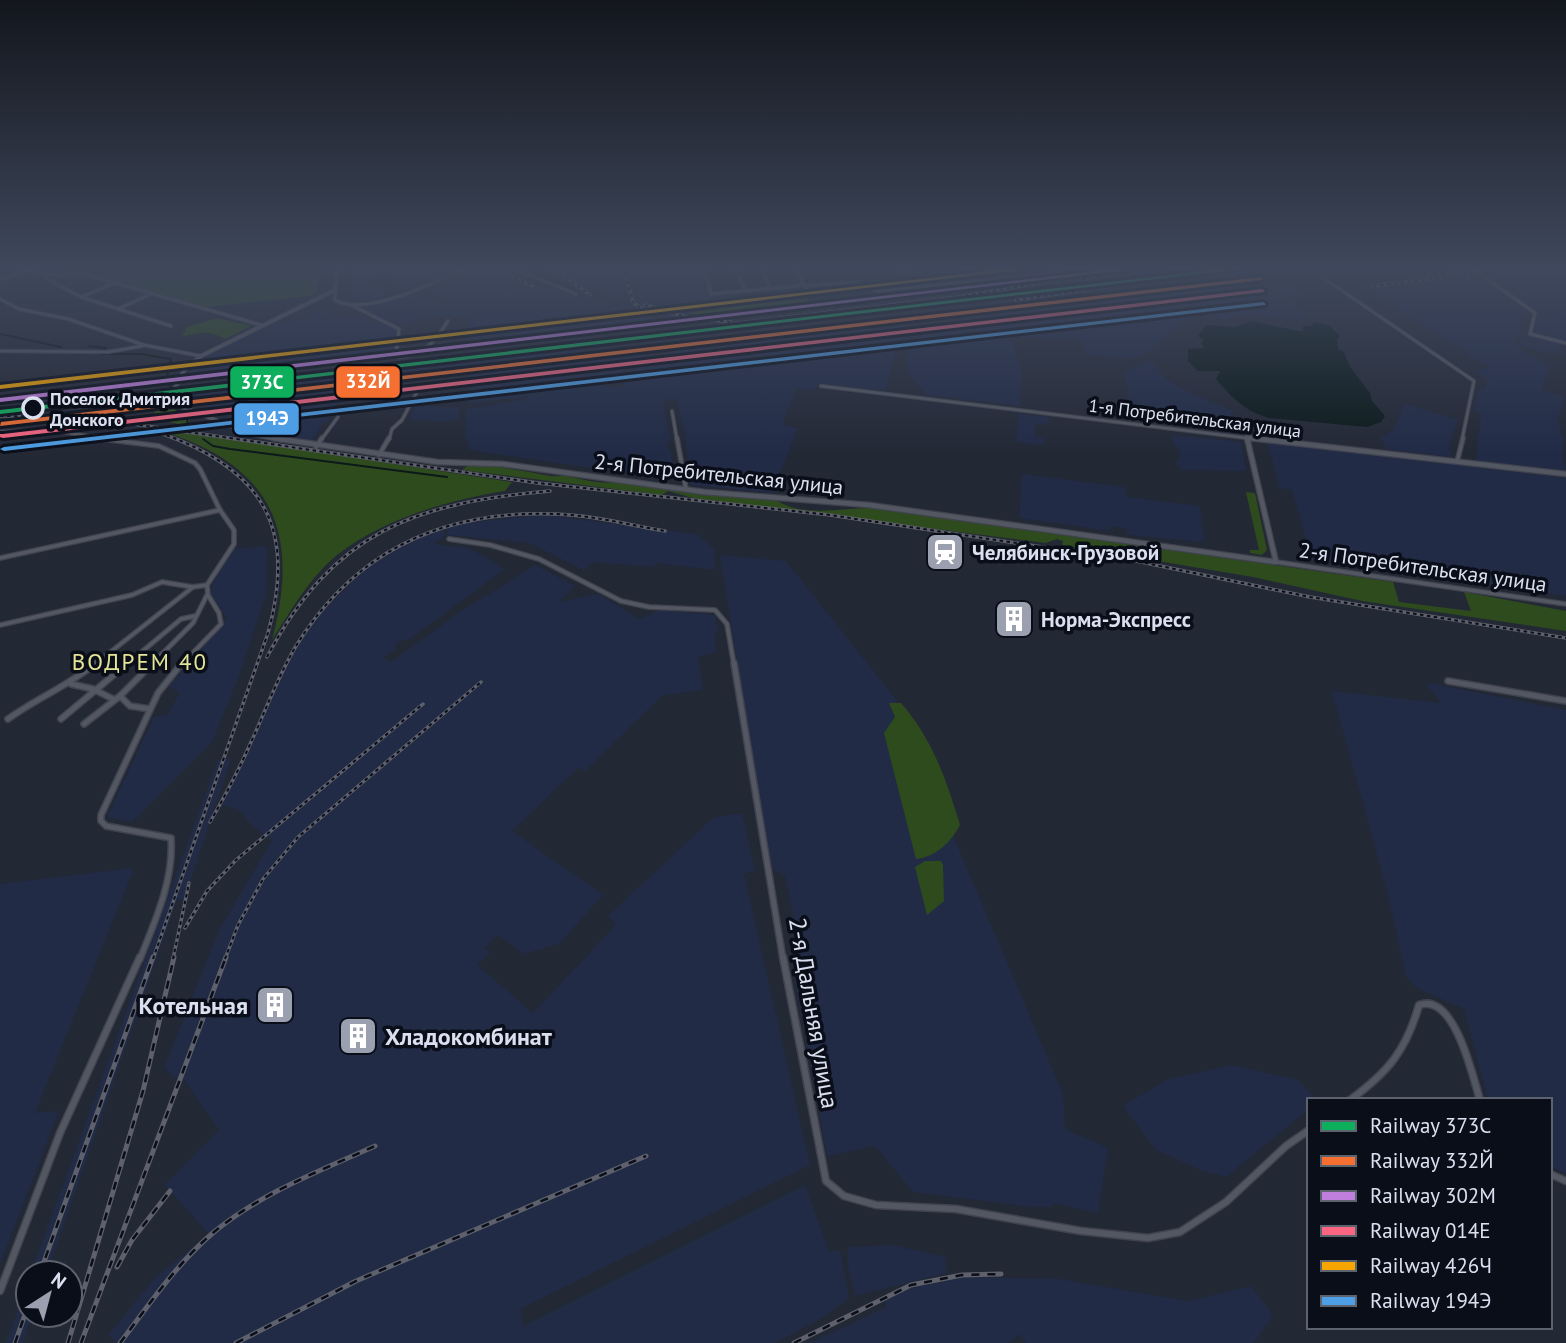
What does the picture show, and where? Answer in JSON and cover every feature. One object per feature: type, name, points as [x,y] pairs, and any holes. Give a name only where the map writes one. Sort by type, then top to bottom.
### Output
[{"type":"street","points":[[99,330],[144,345],[201,356]]},
{"type":"street","points":[[175,387],[191,363],[254,330]]},
{"type":"street","points":[[399,330],[396,354],[399,357],[422,354],[431,347],[442,330]]},
{"type":"street","points":[[1399,330],[1474,381],[1457,462]]},
{"type":"street","points":[[1531,330],[1530,334],[1566,343]]},
{"type":"street","points":[[0,351],[108,352],[144,345]]},
{"type":"street","points":[[0,385],[191,363]]},
{"type":"street","points":[[378,456],[389,440],[391,429],[402,420],[420,386]]},
{"type":"street","name":"1-я Потребительская улица","points":[[821,386],[1566,474]]},
{"type":"street","name":"2-я Потребительская улица","points":[[172,394],[177,405],[211,416],[247,433],[316,447],[378,456],[502,464],[686,489],[901,509],[1566,604]]},
{"type":"street","points":[[672,411],[686,489]]},
{"type":"street","points":[[316,447],[323,440],[327,426],[338,417]]},
{"type":"street","points":[[0,432],[51,430],[75,436],[159,446],[189,460],[200,469],[220,510],[234,530],[235,539],[207,585],[208,595],[219,613],[221,624],[184,661],[159,693],[101,815],[101,821],[106,826],[171,838],[174,856],[171,872],[156,919],[113,1021],[69,1113],[0,1291]]},
{"type":"street","name":"2-я Потребительская улица","points":[[1247,438],[1276,562]]},
{"type":"street","points":[[0,558],[220,510]]},
{"type":"street","name":"2-я Дальняя улица","points":[[449,538],[489,545],[539,559],[621,601],[649,607],[715,610],[727,624],[782,954],[824,1172],[826,1181],[845,1196],[876,1205],[956,1209],[1081,1231],[1148,1238],[1180,1232],[1226,1202],[1286,1146],[1307,1131]]},
{"type":"street","points":[[0,625],[132,595],[162,582],[193,587],[207,585]]},
{"type":"street","points":[[8,719],[29,704],[70,684],[193,587]]},
{"type":"street","points":[[84,724],[120,696],[192,624],[208,595]]},
{"type":"street","points":[[61,719],[181,619],[196,616]]},
{"type":"street","points":[[1448,681],[1566,701]]},
{"type":"street","points":[[70,684],[113,699]]},
{"type":"street","points":[[120,696],[130,706],[150,709]]},
{"type":"street","points":[[1353,1098],[1379,1079],[1402,1053],[1411,1037],[1419,1006],[1424,1003],[1444,1011],[1455,1026],[1479,1098]]},
{"type":"shaded area","points":[[257,330],[398,330],[396,352],[340,359],[339,363],[190,378],[193,364],[213,350]]},
{"type":"shaded area","points":[[467,330],[606,330],[596,330],[593,336],[459,351],[460,342],[467,341]]},
{"type":"shaded area","points":[[857,330],[904,330],[909,334],[896,350],[885,391],[819,383],[814,391],[793,388],[796,390],[782,425],[798,428],[777,480],[775,493],[691,485],[684,430],[676,399],[663,402],[671,441],[668,443],[668,449],[671,450],[675,480],[469,450],[465,434],[466,409],[522,400],[530,396],[469,404],[470,373],[611,356],[645,353],[653,356],[626,370],[606,387],[621,387],[632,371],[682,347]]},
{"type":"shaded area","points":[[932,330],[1175,330],[1144,355],[1132,359],[1084,354],[1083,340],[1011,337],[1022,373],[1020,406],[926,395],[909,375],[906,357],[914,341]]},
{"type":"shaded area","points":[[1203,330],[1303,332],[1303,330],[1334,330],[1340,336],[1337,340],[1338,349],[1344,352],[1350,367],[1385,416],[1381,422],[1367,427],[1269,418],[1253,412],[1233,398],[1216,379],[1220,371],[1198,371],[1188,361],[1188,349],[1205,348],[1201,343],[1204,340],[1198,336]]},
{"type":"shaded area","points":[[1430,330],[1520,330],[1516,346],[1550,366],[1542,390],[1565,397],[1558,418],[1564,438],[1563,460],[1566,470],[1476,461],[1481,413],[1474,411],[1476,398],[1479,389],[1485,389],[1488,379],[1493,379],[1484,378],[1474,371],[1489,368]]},
{"type":"shaded area","points":[[1532,330],[1566,330],[1566,341],[1531,333]]},
{"type":"shaded area","points":[[1522,334],[1560,343],[1559,355],[1520,346]]},
{"type":"shaded area","points":[[580,346],[581,353],[460,371],[331,396],[327,403],[336,403],[328,421],[323,423],[311,441],[251,431],[224,419],[241,406],[211,408],[183,398],[185,391]]},
{"type":"shaded area","points":[[1145,361],[1152,361],[1166,379],[1187,391],[1233,411],[1230,414],[1245,421],[1254,431],[1238,429],[1238,432],[1135,420],[1137,408],[1130,407],[1125,372]]},
{"type":"shaded area","points":[[1405,404],[1458,419],[1448,450],[1452,452],[1450,457],[1386,449],[1381,438],[1393,431]]},
{"type":"shaded area","points":[[415,407],[459,407],[459,420],[439,422],[409,419]]},
{"type":"shaded area","points":[[1018,414],[1048,417],[1048,424],[1035,423],[1035,437],[1044,438],[1045,445],[1016,442]]},
{"type":"shaded area","points":[[1172,435],[1241,442],[1246,471],[1183,470],[1177,465],[1177,459],[1180,459],[1179,447],[1174,446]]},
{"type":"shaded area","points":[[1268,442],[1566,478],[1566,596],[1312,560],[1292,490],[1279,488]]},
{"type":"shaded area","points":[[1022,474],[1125,487],[1126,497],[1200,506],[1204,542],[1128,535],[1126,528],[1119,527],[1110,527],[1110,531],[1019,518]]},
{"type":"shaded area","points":[[543,515],[696,534],[714,548],[715,570],[656,563],[654,567],[592,562],[584,570],[530,543],[448,535],[445,525]]},
{"type":"shaded area","points":[[440,527],[446,535],[433,544],[469,548],[505,569],[410,639],[395,645],[396,649],[383,658],[391,662],[460,612],[535,565],[575,586],[559,602],[598,594],[639,619],[660,610],[715,615],[718,632],[715,633],[716,653],[698,656],[703,690],[663,695],[585,771],[578,768],[512,831],[603,895],[559,944],[524,954],[498,935],[485,948],[490,952],[477,965],[533,1013],[616,925],[608,916],[713,818],[742,813],[755,871],[744,874],[810,1165],[520,1309],[523,1326],[805,1185],[829,1252],[840,1250],[849,1298],[826,1316],[775,1343],[118,1343],[108,1335],[156,1277],[209,1234],[165,1185],[219,1130],[182,1077],[174,1077],[164,1068],[220,928],[273,839],[251,825],[240,810],[222,805],[280,675],[312,621],[374,561],[410,538]]},
{"type":"shaded area","points":[[267,546],[266,594],[239,676],[212,742],[132,822],[107,817],[154,717],[168,714],[180,692],[168,687],[227,618],[210,593],[232,549]]},
{"type":"shaded area","points":[[720,555],[786,561],[894,697],[1063,1094],[1065,1129],[1108,1148],[1098,1213],[1052,1203],[1052,1207],[1033,1207],[913,1192],[875,1146],[827,1156],[791,957],[801,955],[785,876],[771,868]]},
{"type":"shaded area","points":[[1429,683],[1566,710],[1566,1174],[1552,1167],[1552,1098],[1487,1098],[1464,1009],[1417,988],[1406,976],[1388,894],[1332,691],[1442,703],[1427,686]]},
{"type":"shaded area","points":[[231,758],[184,899],[177,900],[52,1259],[36,1259],[218,760]]},
{"type":"shaded area","points":[[134,868],[35,1113],[59,1111],[0,1264],[0,884]]},
{"type":"shaded area","points":[[1230,1065],[1298,1080],[1315,1098],[1307,1098],[1307,1111],[1226,1177],[1203,1171],[1156,1150],[1123,1106],[1166,1080]]},
{"type":"shaded area","points":[[892,1245],[946,1257],[946,1273],[855,1296],[847,1261],[849,1247]]},
{"type":"shaded area","points":[[966,1277],[1060,1279],[1188,1301],[1251,1286],[1273,1315],[1254,1343],[1026,1343],[1019,1334],[1008,1343],[810,1343],[886,1307],[885,1298],[912,1288]]},
{"type":"shaded area","points":[[14,1321],[14,1329],[28,1329],[23,1343],[6,1343]]},
{"type":"green space","points":[[186,330],[244,330],[225,339],[204,333],[182,337]]},
{"type":"green space","points":[[159,406],[176,407],[177,411],[190,412],[189,427],[163,420],[138,419],[141,415],[153,415]]},
{"type":"green space","points":[[152,428],[512,482],[505,491],[417,513],[355,542],[318,574],[272,640],[280,599],[282,563],[278,531],[267,503],[249,479],[224,459],[191,442]]},
{"type":"green space","points":[[470,464],[684,492],[775,499],[785,505],[808,510],[871,508],[1393,582],[1399,602],[1471,611],[1464,592],[1566,611],[1566,631],[1362,601],[1253,577],[1062,545],[1063,541],[1057,539],[1046,543],[693,498],[668,491],[662,495],[462,470]]},
{"type":"green space","points":[[1246,492],[1255,493],[1267,550],[1262,555],[1250,553],[1250,550],[1259,550]]},
{"type":"green space","points":[[889,703],[901,703],[922,731],[944,776],[960,825],[942,848],[923,858],[916,859],[884,733],[895,717]]},
{"type":"green space","points":[[925,861],[941,861],[943,865],[944,901],[927,915],[915,867]]},
{"type":"waterway","points":[[0,334],[61,347]]},
{"type":"waterway","points":[[89,346],[106,348],[101,354],[141,354],[171,359],[166,381],[171,387],[167,399],[174,408],[186,415],[188,424],[200,429]]},
{"type":"waterway","points":[[203,439],[213,446],[230,449],[447,477]]},
{"type":"railway","points":[[0,416],[85,417],[538,483],[830,515],[1136,561],[1310,597],[1566,638]]},
{"type":"railway","points":[[153,959],[268,633],[276,596],[278,563],[274,534],[264,508],[248,485],[226,466],[198,449],[163,434]]},
{"type":"railway","points":[[267,657],[293,614],[320,580],[350,553],[382,532],[418,516],[458,504],[550,491]]},
{"type":"railway","points":[[210,822],[237,773],[296,646],[346,584],[375,561],[406,542],[440,529],[476,519],[514,515],[583,516],[665,531]]},
{"type":"railway","points":[[225,959],[238,925],[263,879],[298,837],[481,682]]},
{"type":"railway","points":[[185,928],[207,891],[236,860],[423,704]]},
{"type":"railway","points":[[173,959],[189,883]]},
{"type":"railway","points":[[45,1259],[153,957]]},
{"type":"railway","points":[[68,1343],[143,1091],[174,957]]},
{"type":"railway","points":[[81,1343],[226,957]]},
{"type":"railway","points":[[120,1343],[176,1271],[201,1244],[232,1218],[271,1194],[375,1146]]},
{"type":"railway","points":[[236,1343],[356,1281],[646,1156]]},
{"type":"railway","points":[[117,1267],[132,1240],[170,1191]]},
{"type":"railway","points":[[794,1343],[911,1285],[962,1275],[1001,1274]]},
{"type":"railway","points":[[15,1343],[20,1329]]},
{"type":"rail line","name":"426Ч","points":[[0,387],[498,330]]},
{"type":"rail line","name":"302М","points":[[0,400],[608,330]]},
{"type":"rail line","name":"373C","points":[[0,412],[714,330]]},
{"type":"rail line","name":"332Й","points":[[1,424],[820,330]]},
{"type":"rail line","name":"014Е","points":[[3,436],[926,330]]},
{"type":"rail line","name":"194Э","points":[[4,449],[1040,330]]},
{"type":"place","name":"Поселок Дмитрия Донского","points":[[33,408]]},
{"type":"place","name":"Челябинск-Грузовой","points":[[945,552]]},
{"type":"place","name":"Норма-Экспресс","points":[[1014,619]]},
{"type":"place","name":"Котельная","points":[[275,1005]]},
{"type":"place","name":"Хладокомбинат","points":[[358,1036]]},
{"type":"district","name":"ВОДРЕМ 40","points":[[140,661]]}]
